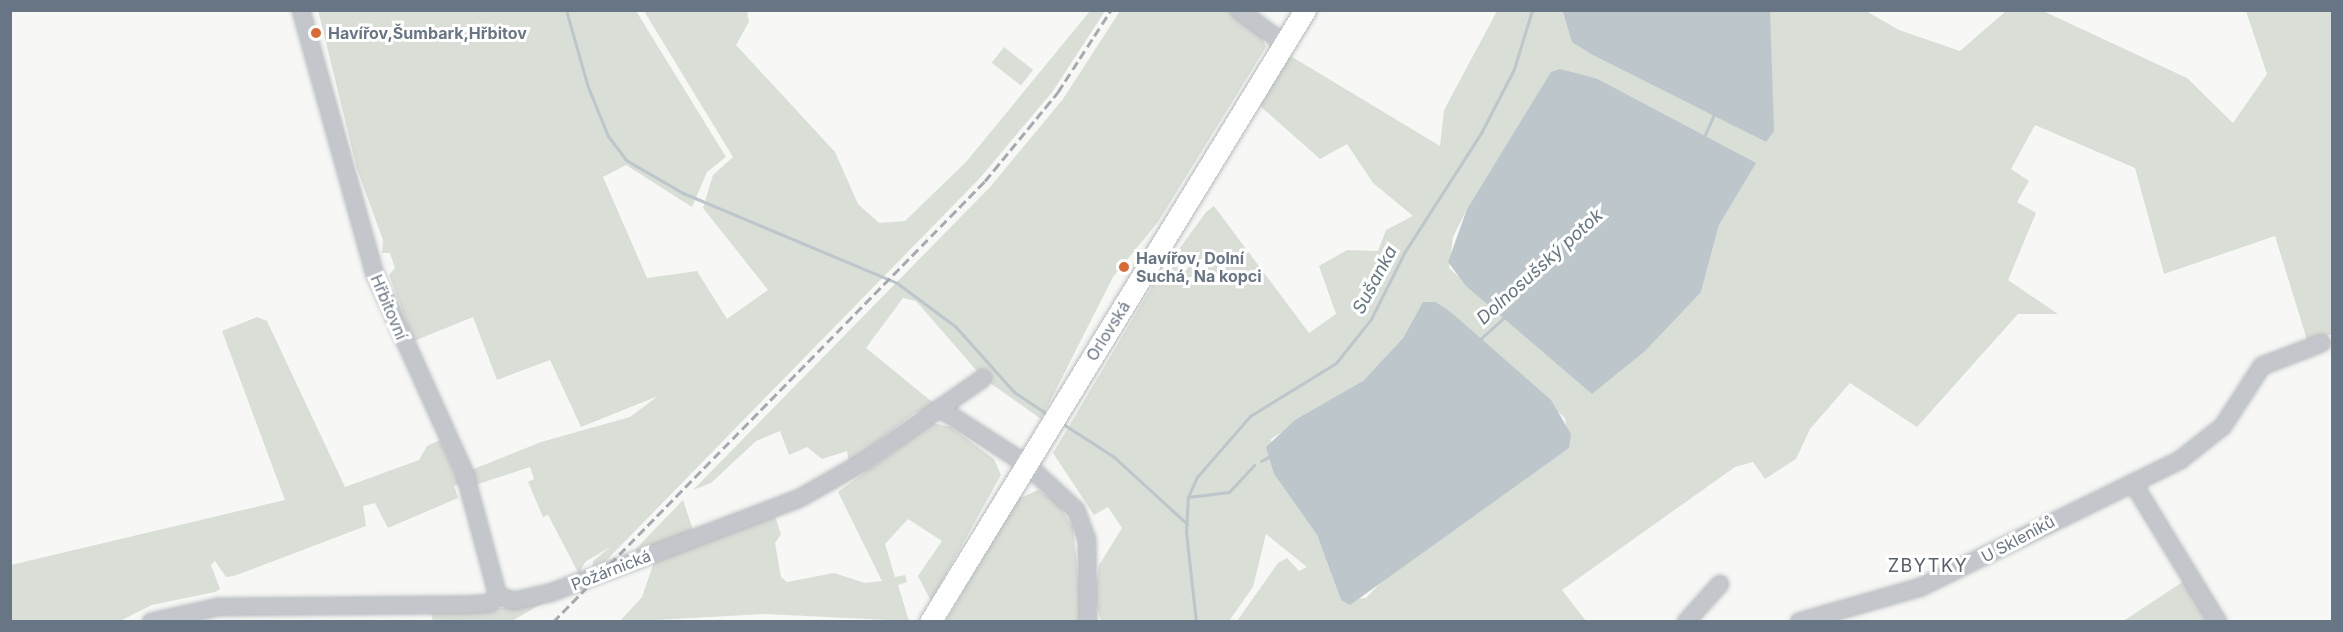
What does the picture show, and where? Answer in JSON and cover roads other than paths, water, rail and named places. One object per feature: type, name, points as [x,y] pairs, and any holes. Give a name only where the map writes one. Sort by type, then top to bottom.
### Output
[{"type":"main road","name":"Orlovská","points":[[930,621],[1055,415],[1286,45],[1305,10]]},
{"type":"street","name":"Hřbitovní","points":[[301,10],[339,162],[381,291],[467,481],[498,596]]},
{"type":"street","points":[[1239,10],[1286,45]]},
{"type":"street","name":"U Skleníků","points":[[1799,621],[1921,587],[2204,446],[2262,366],[2322,343]]},
{"type":"street","name":"Požárnická","points":[[151,621],[218,608],[464,605],[490,603],[498,596],[510,601],[550,593],[800,498],[864,461],[983,378]]},
{"type":"street","points":[[939,408],[1026,464],[1062,493],[1080,516],[1087,541],[1088,621]]},
{"type":"street","points":[[2133,483],[2218,621]]},
{"type":"street","points":[[1686,621],[1720,584]]},
{"type":"water","points":[[1562,10],[1770,11],[1774,131],[1766,142],[1591,54],[1572,42]]},
{"type":"water","points":[[1560,69],[1598,79],[1756,163],[1719,225],[1701,292],[1645,351],[1592,394],[1466,286],[1448,262],[1467,209],[1551,72]]},
{"type":"water","points":[[1423,302],[1436,302],[1453,314],[1551,400],[1571,434],[1569,448],[1350,605],[1341,600],[1317,535],[1274,474],[1266,447],[1295,420],[1363,381],[1403,338]]},
{"type":"waterway","points":[[566,10],[588,87],[608,136],[626,160],[683,193],[897,283],[955,326],[1014,392],[1047,414]]},
{"type":"waterway","name":"Sušanka","points":[[1196,622],[1186,532],[1188,497],[1197,477],[1250,416],[1336,363],[1371,319],[1404,253],[1481,133],[1514,69],[1532,10]]},
{"type":"waterway","name":"Dolnosušský potok","points":[[1703,139],[1714,114]]},
{"type":"waterway","name":"Dolnosušský potok","points":[[1478,341],[1507,315]]},
{"type":"waterway","points":[[1060,422],[1114,457],[1187,524]]},
{"type":"waterway","name":"Dolnosušský potok","points":[[1261,461],[1270,456]]},
{"type":"waterway","name":"Dolnosušský potok","points":[[1188,497],[1229,492],[1254,465]]},
{"type":"railway","points":[[553,622],[985,181],[1058,92],[1111,10]]},
{"type":"place","name":"Havířov,Šumbark,Hřbitov","points":[[316,33]]},
{"type":"place","name":"Havířov, Dolní Suchá, Na kopci","points":[[1124,267]]},
{"type":"district","name":"ZBYTKY","points":[[1928,566]]}]
